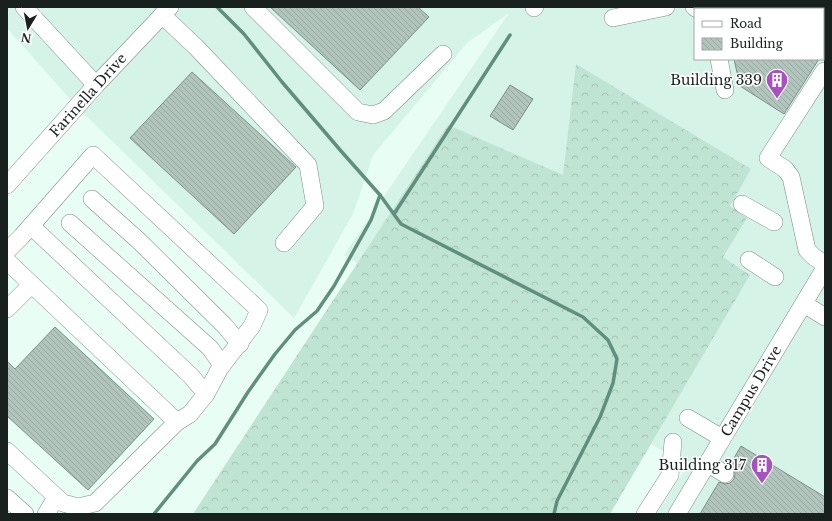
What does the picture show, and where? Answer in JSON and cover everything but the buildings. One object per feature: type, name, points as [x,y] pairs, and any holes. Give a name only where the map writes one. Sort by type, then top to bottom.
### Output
[{"type":"street","points":[[24,7],[96,85]]},
{"type":"street","points":[[253,7],[358,112],[373,115],[384,111],[443,54]]},
{"type":"street","points":[[613,18],[666,7]]},
{"type":"street","points":[[166,11],[196,47],[308,165],[315,206],[284,242]]},
{"type":"street","name":"Farinella Drive","points":[[7,185],[96,85],[166,11]]},
{"type":"street","points":[[719,60],[725,90]]},
{"type":"street","points":[[824,71],[768,158],[785,169],[791,177],[807,250],[814,257],[825,264]]},
{"type":"street","points":[[7,251],[93,155],[259,310],[252,326],[222,366],[206,394],[190,414],[177,422],[94,508],[78,507],[56,498],[7,451]]},
{"type":"street","points":[[92,199],[145,246],[224,325],[240,344]]},
{"type":"street","points":[[742,204],[774,222]]},
{"type":"street","points":[[70,223],[210,348],[222,366]]},
{"type":"street","points":[[30,226],[191,376],[206,394]]},
{"type":"street","points":[[749,260],[775,277]]},
{"type":"street","points":[[7,261],[177,422]]},
{"type":"street","name":"Campus Drive","points":[[677,514],[825,268]]},
{"type":"street","points":[[7,309],[31,284]]},
{"type":"street","points":[[804,304],[825,317]]},
{"type":"street","points":[[688,418],[722,438]]},
{"type":"street","points":[[645,514],[670,475],[673,442]]},
{"type":"street","points":[[708,463],[724,474]]},
{"type":"street","points":[[7,498],[26,514]]},
{"type":"street","points":[[46,514],[56,498]]},
{"type":"shaded area","points":[[7,7],[825,7],[825,514],[657,514],[687,466],[344,255],[509,13],[468,42],[373,155],[353,214],[294,318],[77,107],[7,28]]},
{"type":"green space","points":[[576,64],[751,169],[730,206],[747,218],[723,257],[750,275],[610,514],[193,514],[448,125],[563,175]]},
{"type":"waterway","points":[[217,7],[244,34],[282,82],[380,195],[401,224],[583,317],[608,340],[617,359],[613,383],[600,417],[557,501],[554,514]]},
{"type":"waterway","points":[[394,214],[510,35]]},
{"type":"waterway","points":[[154,514],[197,461],[215,444],[248,392],[275,354],[295,330],[317,311],[334,286],[371,220],[380,195]]},
{"type":"place","name":"Building 339","points":[[777,100]]},
{"type":"place","name":"Building 317","points":[[762,484]]}]
